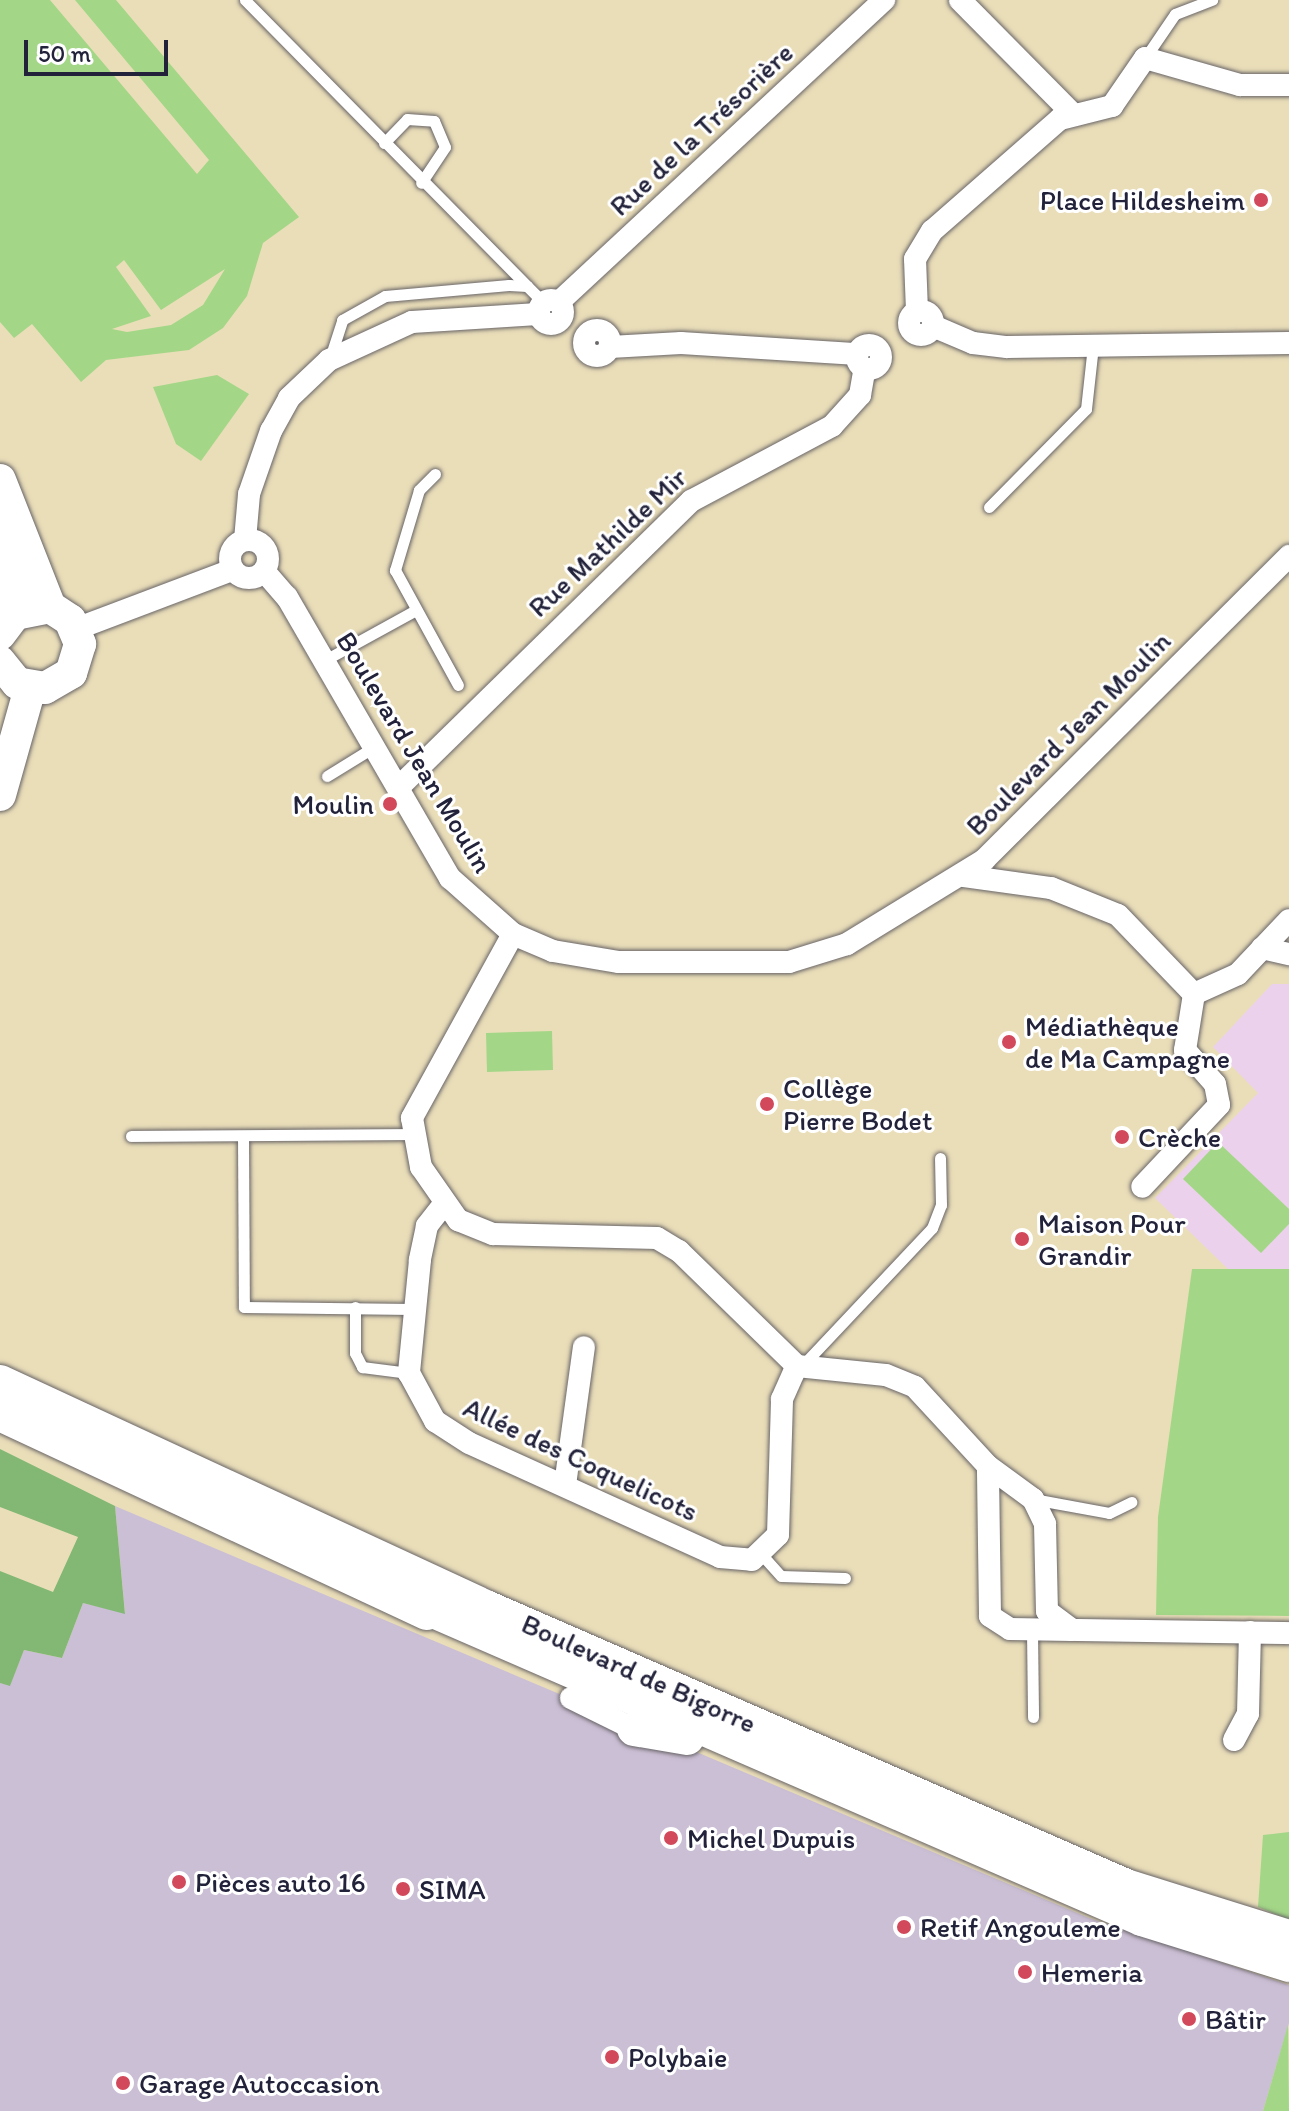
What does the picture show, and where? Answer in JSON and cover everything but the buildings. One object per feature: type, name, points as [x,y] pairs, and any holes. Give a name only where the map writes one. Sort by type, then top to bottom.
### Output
[{"type":"main road","points":[[0,480],[50,607],[76,629],[80,644],[71,673],[45,688],[30,688],[0,662]]},
{"type":"main road","points":[[0,517],[7,624],[50,607]]},
{"type":"main road","points":[[0,795],[30,688]]},
{"type":"main road","name":"Boulevard de Bigorre","points":[[0,1382],[488,1608],[1112,1880],[1289,1937]]},
{"type":"main road","points":[[0,1414],[80,1457],[408,1600],[480,1647],[553,1679],[571,1698]]},
{"type":"main road","name":"Boulevard de Bigorre","points":[[408,1600],[1074,1890],[1289,1965]]},
{"type":"main road","points":[[634,1729],[679,1734],[1074,1890]]},
{"type":"street","name":"Rue de la Trésorière","points":[[546,304],[884,0]]},
{"type":"street","points":[[960,0],[1071,112]]},
{"type":"street","points":[[921,323],[921,243],[1071,112],[1112,106],[1145,58],[1240,85],[1289,85]]},
{"type":"street","points":[[232,570],[232,551],[245,540],[249,494],[271,431],[289,398],[329,360],[412,322],[546,304],[586,336],[604,332],[610,347],[681,343],[868,358],[921,323]]},
{"type":"street","points":[[921,323],[986,346],[1289,343]]},
{"type":"street","name":"Rue Mathilde Mir","points":[[399,787],[691,501],[723,477],[787,454],[832,426],[860,395],[868,358]]},
{"type":"street","points":[[232,570],[248,579],[264,571],[264,548],[245,540]]},
{"type":"street","name":"Boulevard Jean Moulin","points":[[264,571],[325,660],[450,878],[513,934],[553,951],[619,962],[806,961],[964,876],[1015,835],[1111,728],[1289,556]]},
{"type":"street","points":[[76,629],[232,570]]},
{"type":"street","points":[[964,876],[1051,888],[1118,915],[1194,994]]},
{"type":"street","points":[[1194,994],[1228,982],[1289,920]]},
{"type":"street","points":[[513,934],[419,1099],[412,1134],[444,1204],[472,1229],[493,1234],[635,1235],[669,1244],[799,1366],[901,1378],[988,1466],[1033,1499],[1045,1524],[1047,1611],[1072,1630]]},
{"type":"street","points":[[1262,948],[1289,954]]},
{"type":"street","points":[[1142,1187],[1219,1105],[1215,1084],[1185,1050],[1194,994]]},
{"type":"street","name":"Allée des Coquelicots","points":[[444,1204],[427,1226],[413,1309],[409,1373],[424,1407],[451,1434],[720,1557],[762,1555]]},
{"type":"street","points":[[565,1485],[584,1347]]},
{"type":"street","points":[[762,1555],[778,1535],[782,1399],[799,1366]]},
{"type":"street","points":[[988,1466],[985,1607],[998,1625],[1032,1631],[1289,1633]]},
{"type":"street","points":[[1234,1740],[1248,1714],[1250,1632]]},
{"type":"street","points":[[571,1698],[634,1729]]},
{"type":"lane","points":[[245,0],[421,183],[546,304]]},
{"type":"lane","points":[[1145,58],[1175,14],[1212,0]]},
{"type":"lane","points":[[384,143],[407,119],[434,121],[445,147],[421,183]]},
{"type":"lane","points":[[329,360],[342,320],[385,296],[546,304]]},
{"type":"lane","points":[[989,507],[1086,409],[1093,346]]},
{"type":"lane","points":[[435,474],[419,490],[394,560],[416,610],[458,685]]},
{"type":"lane","points":[[325,660],[416,610]]},
{"type":"lane","points":[[327,776],[374,747]]},
{"type":"lane","points":[[131,1136],[412,1134]]},
{"type":"lane","points":[[243,1136],[244,1307],[413,1309]]},
{"type":"lane","points":[[799,1366],[932,1228],[941,1205],[940,1158]]},
{"type":"lane","points":[[355,1307],[355,1353],[362,1367],[409,1373]]},
{"type":"lane","points":[[1033,1499],[1109,1513],[1132,1502]]},
{"type":"lane","points":[[762,1555],[781,1576],[845,1578]]},
{"type":"lane","points":[[1032,1631],[1033,1717]]},
{"type":"shaded area","points":[[1272,984],[1289,984],[1289,1269],[1228,1269],[1155,1198],[1258,1093],[1213,1047]]},
{"type":"shaded area","points":[[115,1506],[1089,1918],[1289,1985],[1289,2023],[1263,2111],[0,2111],[0,1683],[10,1685],[24,1650],[62,1658],[83,1603],[125,1613]]},
{"type":"green space","points":[[0,0],[50,0],[197,174],[209,160],[75,0],[116,0],[299,217],[263,243],[247,296],[223,328],[189,350],[106,360],[81,382],[32,324],[14,338],[0,322]],"holes":[[[124,260],[161,310],[225,269],[203,305],[171,325],[127,332],[112,329],[151,316],[116,267]]]},
{"type":"green space","points":[[217,375],[249,394],[201,461],[176,444],[153,387]]},
{"type":"green space","points":[[552,1031],[553,1070],[487,1072],[486,1033]]},
{"type":"green space","points":[[1218,1142],[1289,1209],[1289,1224],[1261,1253],[1183,1179]]},
{"type":"green space","points":[[1192,1269],[1289,1269],[1289,1616],[1156,1615],[1158,1517]]},
{"type":"green space","points":[[0,1449],[115,1506],[125,1614],[83,1603],[62,1658],[24,1650],[10,1686],[0,1683],[0,1571],[53,1592],[78,1537],[0,1507]]},
{"type":"green space","points":[[1289,1832],[1289,1920],[1258,1907],[1263,1835]]},
{"type":"green space","points":[[1288,2025],[1289,2111],[1263,2111]]},
{"type":"place","name":"Place Hildesheim","points":[[1261,200]]},
{"type":"place","name":"Moulin","points":[[390,804]]},
{"type":"place","name":"Médiathèque de Ma Campagne","points":[[1009,1042]]},
{"type":"place","name":"Collège Pierre Bodet","points":[[767,1104]]},
{"type":"place","name":"Crèche","points":[[1122,1137]]},
{"type":"place","name":"Maison Pour Grandir","points":[[1022,1239]]},
{"type":"place","name":"Michel Dupuis","points":[[671,1838]]},
{"type":"place","name":"Pièces auto 16","points":[[179,1882]]},
{"type":"place","name":"SIMA","points":[[403,1889]]},
{"type":"place","name":"Retif Angouleme","points":[[904,1927]]},
{"type":"place","name":"Hemeria","points":[[1025,1972]]},
{"type":"place","name":"Bâtir","points":[[1189,2019]]},
{"type":"place","name":"Polybaie","points":[[612,2057]]},
{"type":"place","name":"Garage Autoccasion","points":[[123,2083]]}]
